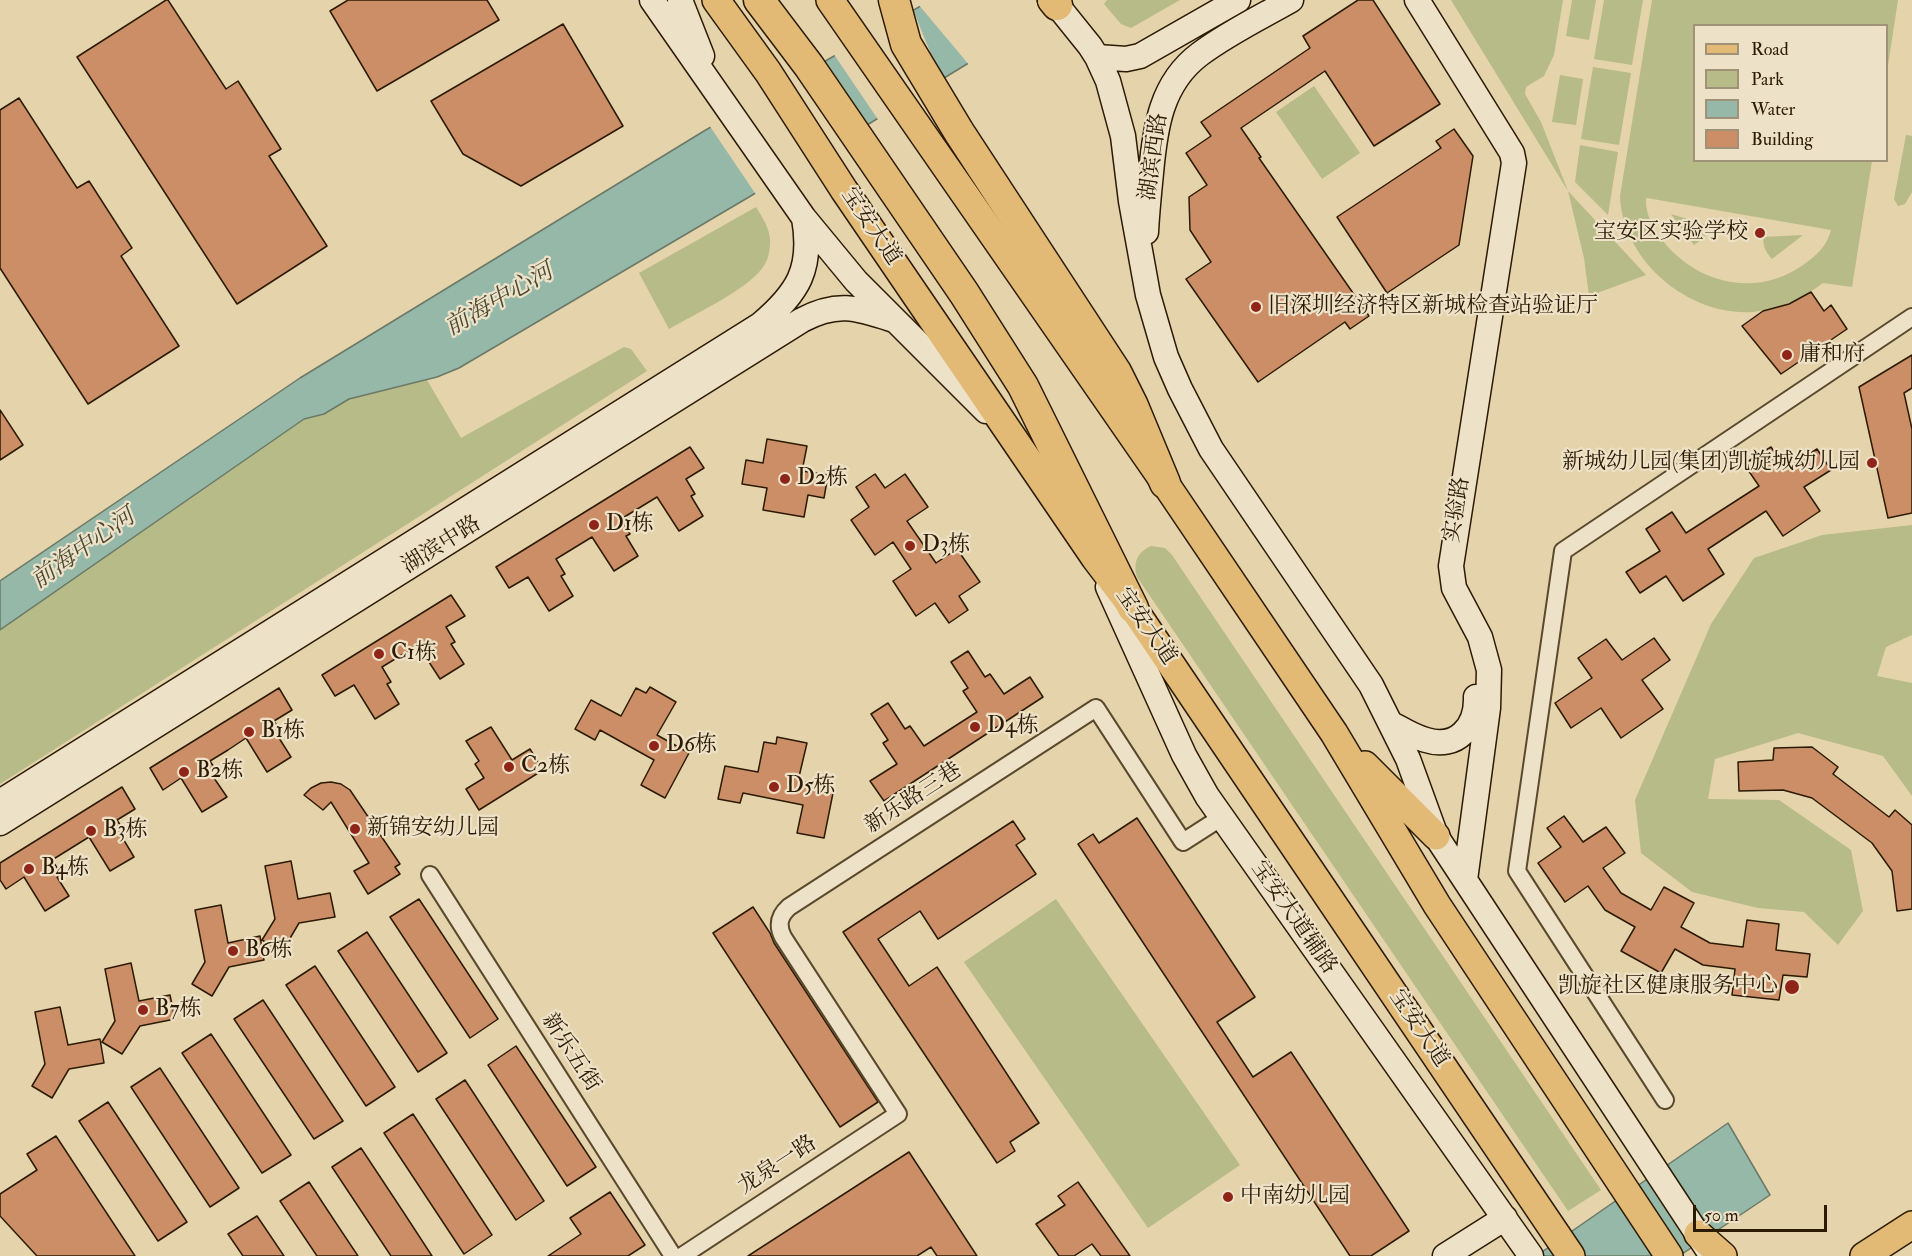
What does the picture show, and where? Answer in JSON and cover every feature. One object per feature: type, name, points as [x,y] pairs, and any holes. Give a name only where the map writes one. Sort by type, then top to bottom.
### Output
[{"type":"highway","points":[[759,0],[809,66],[964,293],[1023,386],[1133,608]]},
{"type":"highway","points":[[881,0],[959,132],[1116,372],[1133,406],[1165,483]]},
{"type":"highway","points":[[894,0],[906,44]]},
{"type":"main road","points":[[652,0],[803,217],[855,281],[1015,440]]},
{"type":"main road","points":[[680,0],[719,95]]},
{"type":"main road","name":"宝安大道","points":[[716,0],[768,72],[844,190],[1095,558],[1133,608],[1571,1256]]},
{"type":"main road","points":[[830,0],[1165,483],[1334,733],[1437,905],[1669,1256]]},
{"type":"main road","points":[[1238,0],[1233,7],[1234,17],[1243,24],[1251,23]]},
{"type":"main road","points":[[1094,51],[1126,58],[1140,56],[1238,0]]},
{"type":"main road","name":"湖滨西路","points":[[1144,271],[1154,146],[1158,118],[1165,99],[1178,76],[1199,55],[1291,0]]},
{"type":"main road","name":"实验路","points":[[1417,0],[1512,153],[1514,163],[1450,566],[1454,588],[1480,637],[1489,670],[1488,708],[1465,880]]},
{"type":"main road","points":[[1053,2],[1094,51],[1117,109],[1153,315],[1166,357],[1180,389],[1211,449],[1358,664],[1392,724],[1411,766],[1436,836]]},
{"type":"main road","name":"实验路","points":[[1392,724],[1425,740],[1445,742],[1468,729],[1476,712],[1473,661],[1436,583],[1435,558],[1503,138]]},
{"type":"main road","name":"湖滨中路","points":[[0,823],[731,354],[781,307],[794,290],[804,270],[806,255],[807,240],[803,217]]},
{"type":"main road","name":"湖滨中路","points":[[0,802],[731,354],[825,308],[853,309],[894,320]]},
{"type":"main road","name":"宝安大道辅路","points":[[1095,558],[1184,755],[1207,796],[1528,1252]]},
{"type":"main road","points":[[1334,733],[1436,836],[1705,1245],[1723,1256]]},
{"type":"main road","points":[[1445,1256],[1505,1218]]},
{"type":"main road","points":[[1866,1254],[1912,1225]]},
{"type":"street","points":[[1665,1100],[1517,871],[1563,551],[1912,317]]},
{"type":"street","name":"新乐路三巷","points":[[898,1114],[783,938],[779,925],[780,918],[789,907],[1096,708],[1184,842],[1222,818]]},
{"type":"street","name":"新乐五街","points":[[430,874],[673,1256]]},
{"type":"street","name":"龙泉一路","points":[[682,1256],[898,1114]]},
{"type":"green space","points":[[1107,0],[1180,0],[1131,28],[1121,24],[1104,4]]},
{"type":"green space","points":[[1451,0],[1563,0],[1554,55],[1544,76],[1526,87],[1525,94],[1541,122],[1568,191]]},
{"type":"green space","points":[[1572,0],[1596,0],[1589,40],[1566,36]]},
{"type":"green space","points":[[1604,0],[1643,0],[1632,65],[1594,59]]},
{"type":"green space","points":[[1652,0],[1898,0],[1888,65],[1888,24],[1693,24],[1693,162],[1872,162],[1852,287],[1823,283],[1789,303],[1752,312],[1728,311],[1705,305],[1683,294],[1663,280],[1632,242],[1624,220],[1620,196]],"holes":[[[1646,199],[1831,230],[1827,241],[1817,254],[1785,275],[1766,281],[1728,282],[1693,268],[1677,256],[1653,227]]]},
{"type":"green space","points":[[1593,67],[1631,73],[1619,145],[1581,139]]},
{"type":"green space","points":[[1560,75],[1583,79],[1576,125],[1552,122]]},
{"type":"green space","points":[[1314,86],[1360,153],[1322,179],[1276,112]]},
{"type":"green space","points":[[1906,135],[1912,136],[1912,192],[1905,204],[1898,206],[1894,199]]},
{"type":"green space","points":[[1580,145],[1618,152],[1608,215],[1575,182]]},
{"type":"green space","points":[[1568,191],[1646,275],[1589,296],[1584,258]]},
{"type":"green space","points":[[756,207],[770,236],[769,253],[765,264],[758,273],[736,291],[669,329],[639,273]]},
{"type":"green space","points":[[1671,214],[1710,226],[1704,238],[1694,245]]},
{"type":"green space","points":[[1803,235],[1772,259],[1764,246],[1763,237]]},
{"type":"green space","points":[[624,347],[631,349],[647,371],[0,784],[0,630],[304,419],[324,414],[349,399],[427,380],[461,438]]},
{"type":"green space","points":[[1912,525],[1912,635],[1886,647],[1877,676],[1912,683],[1912,796],[1883,756],[1798,733],[1715,759],[1708,799],[1779,800],[1851,850],[1863,911],[1838,945],[1804,912],[1758,908],[1692,892],[1641,853],[1635,800],[1711,624],[1754,558],[1822,535]]},
{"type":"green space","points":[[1151,546],[1165,548],[1172,555],[1601,1190],[1568,1211],[1137,577],[1137,558],[1142,551]]},
{"type":"green space","points":[[1056,899],[1240,1165],[1148,1228],[964,962]]},
{"type":"water","name":"前海中心河","points":[[931,0],[1067,3],[749,197],[459,368],[437,377],[349,399],[324,414],[304,419],[0,630],[0,581],[300,378],[704,131]]},
{"type":"water","points":[[1728,1123],[1770,1195],[1679,1256],[1536,1256]]},
{"type":"pier","points":[[925,0],[1080,0],[970,66],[918,4]]},
{"type":"pier","points":[[912,7],[933,59],[946,81],[879,121],[833,53]]},
{"type":"pier","points":[[797,74],[843,143],[757,196],[709,125]]},
{"type":"building","points":[[166,0],[226,89],[238,81],[281,149],[269,156],[327,246],[237,304],[77,57]]},
{"type":"building","points":[[348,0],[487,0],[499,20],[377,91],[330,11]]},
{"type":"building","points":[[1358,0],[1373,0],[1440,104],[1374,146],[1325,71],[1241,128],[1261,157],[1259,158],[1369,316],[1350,329],[1345,322],[1258,382],[1186,279],[1211,262],[1190,230],[1189,197],[1207,185],[1186,153],[1211,136],[1201,122],[1310,48],[1303,36]]},
{"type":"building","points":[[563,24],[623,126],[521,186],[463,154],[431,101]]},
{"type":"building","points":[[19,98],[77,188],[89,181],[132,248],[121,256],[179,346],[88,404],[0,268],[0,110]]},
{"type":"building","points":[[1454,129],[1473,156],[1459,245],[1387,293],[1337,217],[1441,148],[1436,141]]},
{"type":"building","name":"庸和府","points":[[1811,292],[1824,311],[1831,305],[1847,329],[1781,374],[1742,326],[1763,311],[1789,304]]},
{"type":"building","points":[[1912,355],[1912,388],[1904,393],[1912,429],[1912,513],[1888,518],[1859,387]]},
{"type":"building","points":[[0,410],[23,445],[0,460]]},
{"type":"building","name":"D2栋","points":[[767,439],[807,446],[802,471],[828,475],[824,498],[808,495],[804,517],[763,510],[767,488],[742,484],[746,460],[763,463]]},
{"type":"building","name":"D1栋","points":[[690,447],[704,468],[686,479],[695,494],[691,496],[703,516],[679,531],[657,497],[621,519],[630,534],[626,536],[638,556],[614,571],[592,537],[556,559],[565,574],[561,576],[573,596],[549,611],[528,577],[509,588],[496,567]]},
{"type":"building","points":[[1771,447],[1786,469],[1817,449],[1831,470],[1804,487],[1820,511],[1783,536],[1766,511],[1708,549],[1724,574],[1683,601],[1666,576],[1640,593],[1626,572],[1660,551],[1646,529],[1672,512],[1686,533],[1759,486],[1744,464]]},
{"type":"building","name":"D3栋","points":[[875,474],[885,488],[905,474],[928,507],[907,521],[936,563],[957,549],[980,582],[959,596],[968,610],[949,623],[935,603],[916,616],[893,581],[911,569],[893,542],[875,555],[851,520],[869,507],[856,487]]},
{"type":"building","name":"C1栋","points":[[451,595],[465,616],[446,627],[455,642],[451,644],[464,664],[440,679],[418,645],[382,667],[391,682],[387,684],[399,704],[375,719],[354,685],[335,696],[322,675]]},
{"type":"building","points":[[1654,638],[1670,660],[1642,680],[1663,709],[1621,738],[1601,708],[1571,728],[1555,703],[1592,678],[1578,658],[1606,639],[1622,660]]},
{"type":"building","name":"D4栋","points":[[968,651],[985,677],[990,674],[1004,694],[1030,677],[1043,697],[884,801],[870,781],[897,764],[883,743],[888,740],[871,714],[888,703],[905,729],[910,726],[924,746],[977,712],[963,691],[968,688],[951,662]]},
{"type":"building","name":"D6栋","points":[[650,687],[676,702],[657,735],[689,753],[665,798],[641,785],[654,760],[600,730],[595,740],[575,729],[591,700],[621,716],[636,688],[646,693]]},
{"type":"building","points":[[279,688],[292,710],[274,721],[283,735],[279,738],[291,757],[267,772],[246,738],[210,761],[219,775],[214,778],[227,797],[202,812],[181,778],[163,790],[150,768]]},
{"type":"building","name":"C2栋","points":[[491,727],[512,760],[530,749],[543,770],[479,810],[466,789],[484,778],[475,764],[479,761],[466,741]]},
{"type":"building","name":"D5栋","points":[[777,737],[807,743],[798,781],[834,788],[824,838],[797,833],[803,805],[743,793],[740,803],[718,799],[725,766],[758,772],[764,742],[776,744]]},
{"type":"building","points":[[1812,747],[1838,767],[1833,774],[1889,817],[1895,810],[1912,825],[1912,909],[1897,911],[1892,871],[1872,843],[1812,798],[1783,790],[1739,791],[1738,762],[1773,760],[1774,748]]},
{"type":"building","points":[[321,783],[341,784],[350,790],[400,864],[395,867],[400,874],[368,894],[354,871],[369,863],[331,802],[323,810],[304,795]]},
{"type":"building","points":[[122,787],[135,809],[117,820],[126,834],[122,837],[134,857],[110,871],[89,837],[52,860],[61,874],[57,877],[69,896],[45,911],[24,877],[6,889],[0,880],[0,863]]},
{"type":"building","points":[[1564,816],[1583,842],[1606,827],[1625,853],[1603,868],[1621,893],[1651,910],[1664,887],[1694,903],[1681,927],[1710,943],[1743,947],[1747,920],[1779,924],[1776,950],[1810,954],[1807,977],[1783,975],[1779,1000],[1732,995],[1735,969],[1703,965],[1675,949],[1661,973],[1621,951],[1635,927],[1605,910],[1588,886],[1565,902],[1538,863],[1561,847],[1547,828]]},
{"type":"building","points":[[1137,818],[1255,997],[1217,1022],[1253,1077],[1291,1052],[1409,1231],[1371,1256],[1350,1256],[1078,844],[1093,834],[1099,843]]},
{"type":"building","points":[[1013,821],[1025,839],[1016,845],[1036,874],[938,939],[920,911],[878,939],[909,986],[937,967],[1039,1123],[1010,1142],[1015,1151],[997,1163],[843,932]]},
{"type":"building","points":[[291,861],[298,899],[330,893],[335,917],[299,923],[282,952],[262,940],[275,919],[265,866]]},
{"type":"building","points":[[419,899],[498,1019],[470,1038],[390,917]]},
{"type":"building","name":"B6栋","points":[[221,905],[228,943],[260,936],[264,960],[229,967],[212,996],[192,984],[205,962],[195,910]]},
{"type":"building","points":[[753,907],[878,1102],[840,1127],[713,933]]},
{"type":"building","points":[[367,932],[447,1053],[418,1072],[338,951]]},
{"type":"building","name":"B7栋","points":[[131,963],[139,1001],[170,995],[175,1019],[140,1026],[122,1054],[102,1042],[115,1021],[105,969]]},
{"type":"building","points":[[315,966],[395,1087],[366,1106],[286,985]]},
{"type":"building","points":[[263,1000],[343,1121],[314,1139],[234,1019]]},
{"type":"building","points":[[60,1007],[68,1045],[100,1039],[104,1063],[69,1069],[52,1098],[32,1086],[45,1064],[35,1012]]},
{"type":"building","points":[[211,1034],[291,1155],[262,1173],[182,1053]]},
{"type":"building","points":[[516,1046],[596,1167],[567,1186],[488,1065]]},
{"type":"building","points":[[160,1068],[239,1188],[210,1207],[131,1087]]},
{"type":"building","points":[[465,1080],[544,1201],[516,1220],[436,1099]]},
{"type":"building","points":[[108,1102],[187,1222],[158,1241],[79,1121]]},
{"type":"building","points":[[413,1114],[492,1235],[464,1254],[384,1133]]},
{"type":"building","points":[[56,1136],[135,1256],[37,1256],[0,1216],[0,1194],[37,1170],[27,1154]]},
{"type":"building","points":[[361,1148],[432,1256],[391,1256],[332,1167]]},
{"type":"building","points":[[909,1152],[977,1256],[937,1256],[931,1247],[917,1256],[748,1256]]},
{"type":"building","points":[[309,1182],[358,1256],[317,1256],[280,1201]]},
{"type":"building","points":[[1078,1182],[1130,1256],[1101,1256],[1092,1244],[1074,1256],[1059,1256],[1036,1224],[1065,1205],[1058,1196]]},
{"type":"building","points":[[610,1192],[645,1245],[628,1256],[548,1256],[581,1234],[570,1218]]},
{"type":"building","points":[[257,1216],[284,1256],[243,1256],[228,1234]]},
{"type":"place","name":"宝安区实验学校","points":[[1760,233]]},
{"type":"place","name":"旧深圳经济特区新城检查站验证厅","points":[[1256,307]]},
{"type":"place","name":"庸和府","points":[[1787,355]]},
{"type":"place","name":"新城幼儿园(集团)凯旋城幼儿园","points":[[1872,463]]},
{"type":"place","name":"D2栋","points":[[785,479]]},
{"type":"place","name":"D1栋","points":[[594,525]]},
{"type":"place","name":"D3栋","points":[[910,546]]},
{"type":"place","name":"C1栋","points":[[379,654]]},
{"type":"place","name":"D4栋","points":[[975,727]]},
{"type":"place","name":"B1栋","points":[[249,732]]},
{"type":"place","name":"D6栋","points":[[654,746]]},
{"type":"place","name":"C2栋","points":[[509,767]]},
{"type":"place","name":"B2栋","points":[[184,772]]},
{"type":"place","name":"D5栋","points":[[774,787]]},
{"type":"place","name":"新锦安幼儿园","points":[[355,829]]},
{"type":"place","name":"B3栋","points":[[91,831]]},
{"type":"place","name":"B4栋","points":[[29,869]]},
{"type":"place","name":"B6栋","points":[[233,951]]},
{"type":"place","name":"凯旋社区健康服务中心","points":[[1792,987]]},
{"type":"place","name":"B7栋","points":[[143,1010]]},
{"type":"place","name":"中南幼儿园","points":[[1228,1197]]}]
